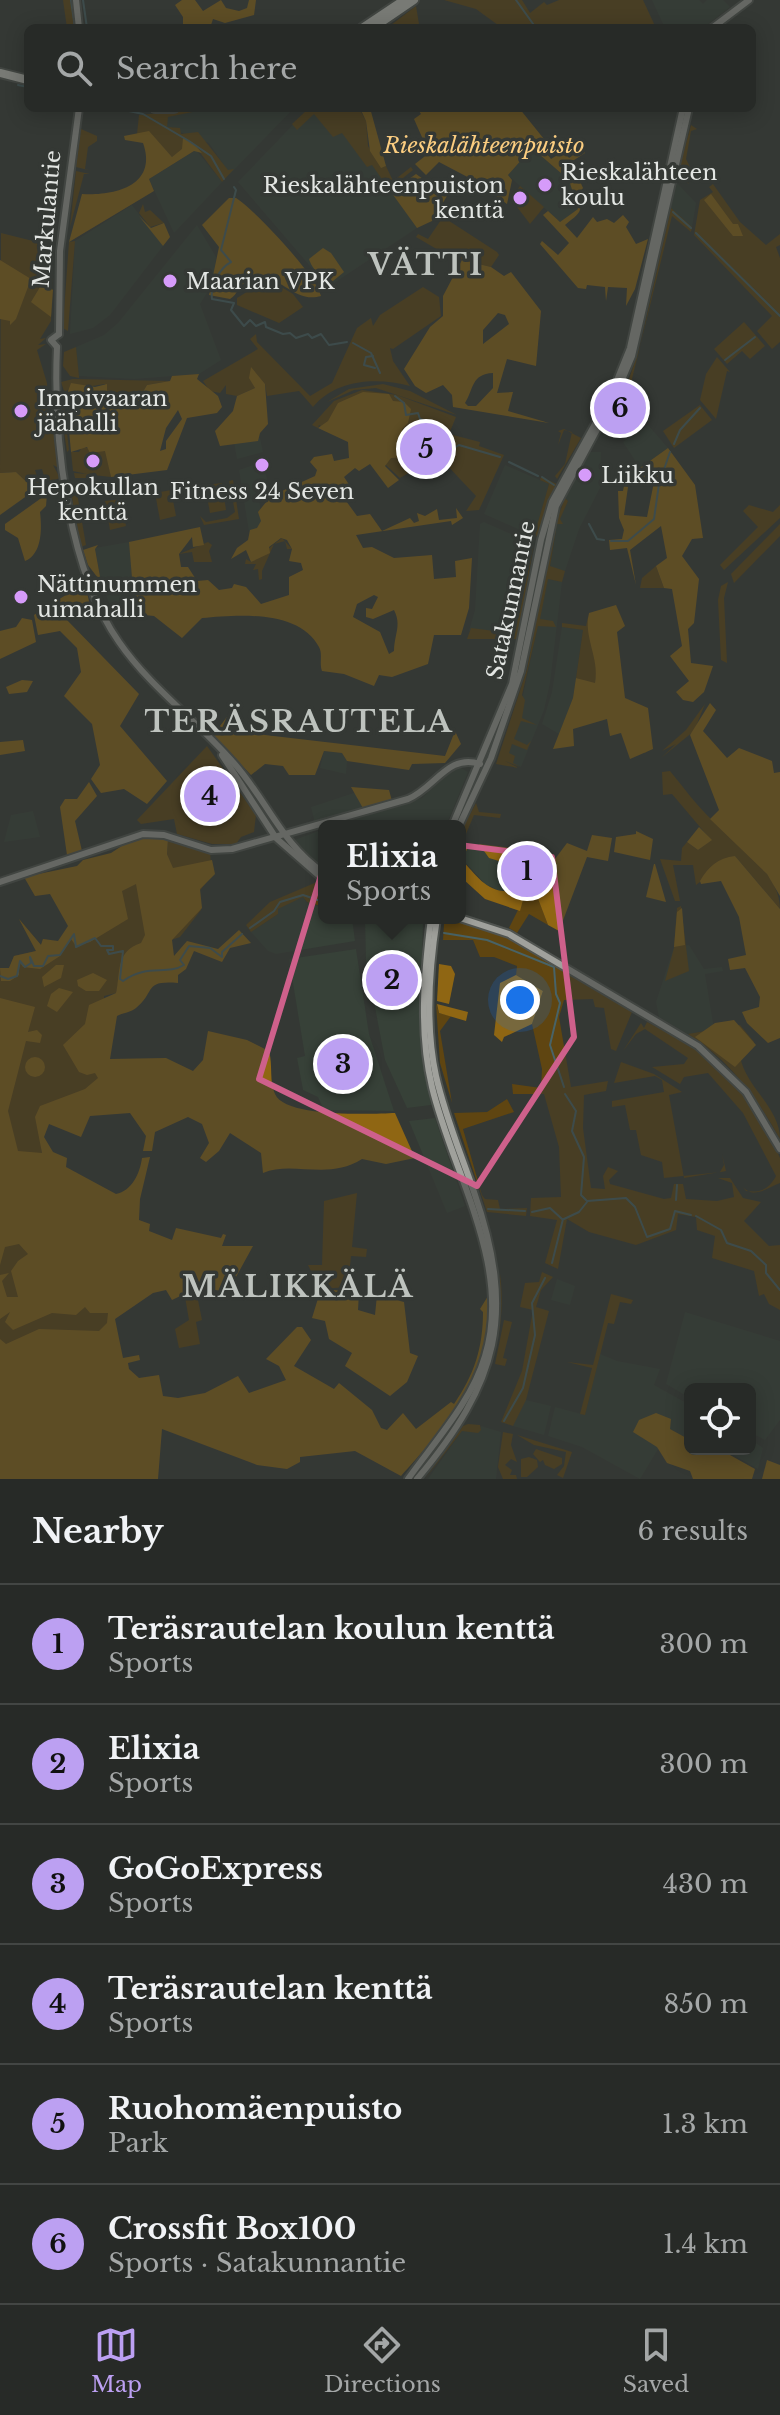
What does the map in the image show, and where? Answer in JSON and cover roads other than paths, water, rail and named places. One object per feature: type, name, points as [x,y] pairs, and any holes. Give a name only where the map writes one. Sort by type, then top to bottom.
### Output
[{"type":"highway","points":[[368,24],[404,0]]},
{"type":"highway","points":[[379,24],[414,0]]},
{"type":"highway","points":[[0,71],[24,76]]},
{"type":"main road","points":[[76,0],[79,24]]},
{"type":"main road","points":[[723,24],[749,0]]},
{"type":"main road","points":[[718,24],[756,0]]},
{"type":"main road","name":"Markulantie","points":[[78,112],[60,251],[59,334],[52,339],[57,347],[58,409],[72,513],[95,597],[111,630],[133,660],[218,748],[280,837]]},
{"type":"main road","name":"Satakunnantie","points":[[461,820],[517,669],[541,540],[552,502],[611,395],[627,356],[685,112]]},
{"type":"main road","points":[[338,820],[412,798],[457,762],[483,765]]},
{"type":"main road","name":"Satakunnantie","points":[[455,820],[483,765]]},
{"type":"main road","points":[[0,882],[143,834],[159,834],[214,850],[318,826]]},
{"type":"main road","points":[[280,837],[318,868]]},
{"type":"main road","points":[[280,837],[318,874]]},
{"type":"main road","points":[[466,920],[509,934],[704,1051],[734,1077],[758,1109],[779,1149]]},
{"type":"main road","points":[[408,1479],[476,1381],[488,1348],[492,1319],[473,1205],[438,1110],[428,1064],[424,1001],[433,924]]},
{"type":"main road","points":[[417,1479],[463,1416],[479,1387],[492,1351],[498,1310],[496,1274],[486,1230],[444,1107],[434,1063],[431,981],[434,924]]},
{"type":"waterway","points":[[71,0],[74,24]]},
{"type":"waterway","points":[[83,0],[86,24]]},
{"type":"waterway","points":[[516,0],[533,24]]},
{"type":"waterway","points":[[18,85],[24,86]]},
{"type":"waterway","points":[[134,112],[143,114],[211,156],[224,179]]},
{"type":"waterway","points":[[234,187],[236,190],[221,250],[231,262],[217,278],[212,299],[234,303],[231,310],[244,326],[250,320],[256,326],[265,322],[266,327],[283,334],[290,333],[296,338],[308,334],[312,338],[321,334],[329,345],[347,342]]},
{"type":"waterway","points":[[673,212],[691,228]]},
{"type":"waterway","points":[[696,233],[780,316]]},
{"type":"waterway","points":[[725,360],[755,337]]},
{"type":"waterway","points":[[353,343],[371,353],[380,373]]},
{"type":"waterway","points":[[373,356],[366,357],[364,365],[375,368]]},
{"type":"waterway","points":[[395,396],[404,403],[406,415],[418,413],[420,419],[430,422],[431,432],[437,435],[443,449],[451,450],[459,445],[500,457]]},
{"type":"waterway","points":[[674,444],[680,430],[700,408]]},
{"type":"waterway","points":[[611,541],[628,541],[654,519],[659,484],[670,452]]},
{"type":"waterway","points":[[509,462],[538,476]]},
{"type":"waterway","points":[[542,477],[554,485]]},
{"type":"waterway","points":[[589,524],[597,539],[604,540]]},
{"type":"waterway","points":[[250,928],[274,911],[280,902],[303,895],[318,900]]},
{"type":"waterway","points":[[444,933],[487,940],[554,967],[556,994],[560,1003],[550,1045],[564,1087]]},
{"type":"waterway","points":[[0,976],[8,979],[17,976],[20,961],[25,967],[31,963],[30,957],[34,966],[43,966],[48,956],[60,955],[74,934],[76,947],[95,938],[101,946],[113,946],[113,950],[107,950],[109,954],[123,951],[120,979],[123,981],[141,972],[170,970],[184,965],[180,960],[189,946],[210,948],[222,957],[222,952],[242,934]]},
{"type":"waterway","points":[[565,1094],[576,1111],[572,1131],[584,1157],[581,1195],[586,1200]]},
{"type":"waterway","points":[[676,1200],[677,1185]]},
{"type":"waterway","points":[[587,1201],[626,1198],[635,1207],[647,1237],[670,1229],[675,1211],[691,1215]]},
{"type":"waterway","points":[[564,1219],[579,1212],[587,1202]]},
{"type":"waterway","points":[[532,1212],[550,1208],[562,1219]]},
{"type":"waterway","points":[[488,1209],[525,1211]]},
{"type":"waterway","points":[[696,1216],[721,1230],[727,1243],[751,1251],[766,1265],[766,1273],[780,1290]]},
{"type":"waterway","points":[[552,1263],[563,1219]]},
{"type":"waterway","points":[[504,1421],[523,1388],[535,1335],[532,1303],[545,1278]]},
{"type":"place","name":"Rieskalähteen koulu","points":[[545,185]]},
{"type":"place","name":"Rieskalähteenpuiston kenttä","points":[[520,198]]},
{"type":"place","name":"Maarian VPK","points":[[170,281]]},
{"type":"place","name":"Crossfit Box100","points":[[620,408]]},
{"type":"place","name":"Impivaaran jäähalli","points":[[21,411]]},
{"type":"place","name":"Ruohomäenpuisto","points":[[426,449]]},
{"type":"place","name":"Hepokullan kenttä","points":[[93,461]]},
{"type":"place","name":"Fitness 24 Seven","points":[[262,465]]},
{"type":"place","name":"Liikku","points":[[585,475]]},
{"type":"place","name":"Nättinummen uimahalli","points":[[21,597]]},
{"type":"place","name":"Teräsrautelan kenttä","points":[[210,796]]},
{"type":"place","name":"Teräsrautelan koulun kenttä","points":[[527,871]]},
{"type":"place","name":"Elixia","points":[[392,980]]},
{"type":"place","name":"GoGoExpress","points":[[343,1064]]},
{"type":"district","name":"VÄTTI","points":[[426,264]]},
{"type":"district","name":"TERÄSRAUTELA","points":[[299,721]]},
{"type":"district","name":"MÄLIKKÄLÄ","points":[[298,1286]]},
{"type":"park label","name":"Rieskalähteenpuisto","points":[[484,145]]}]
